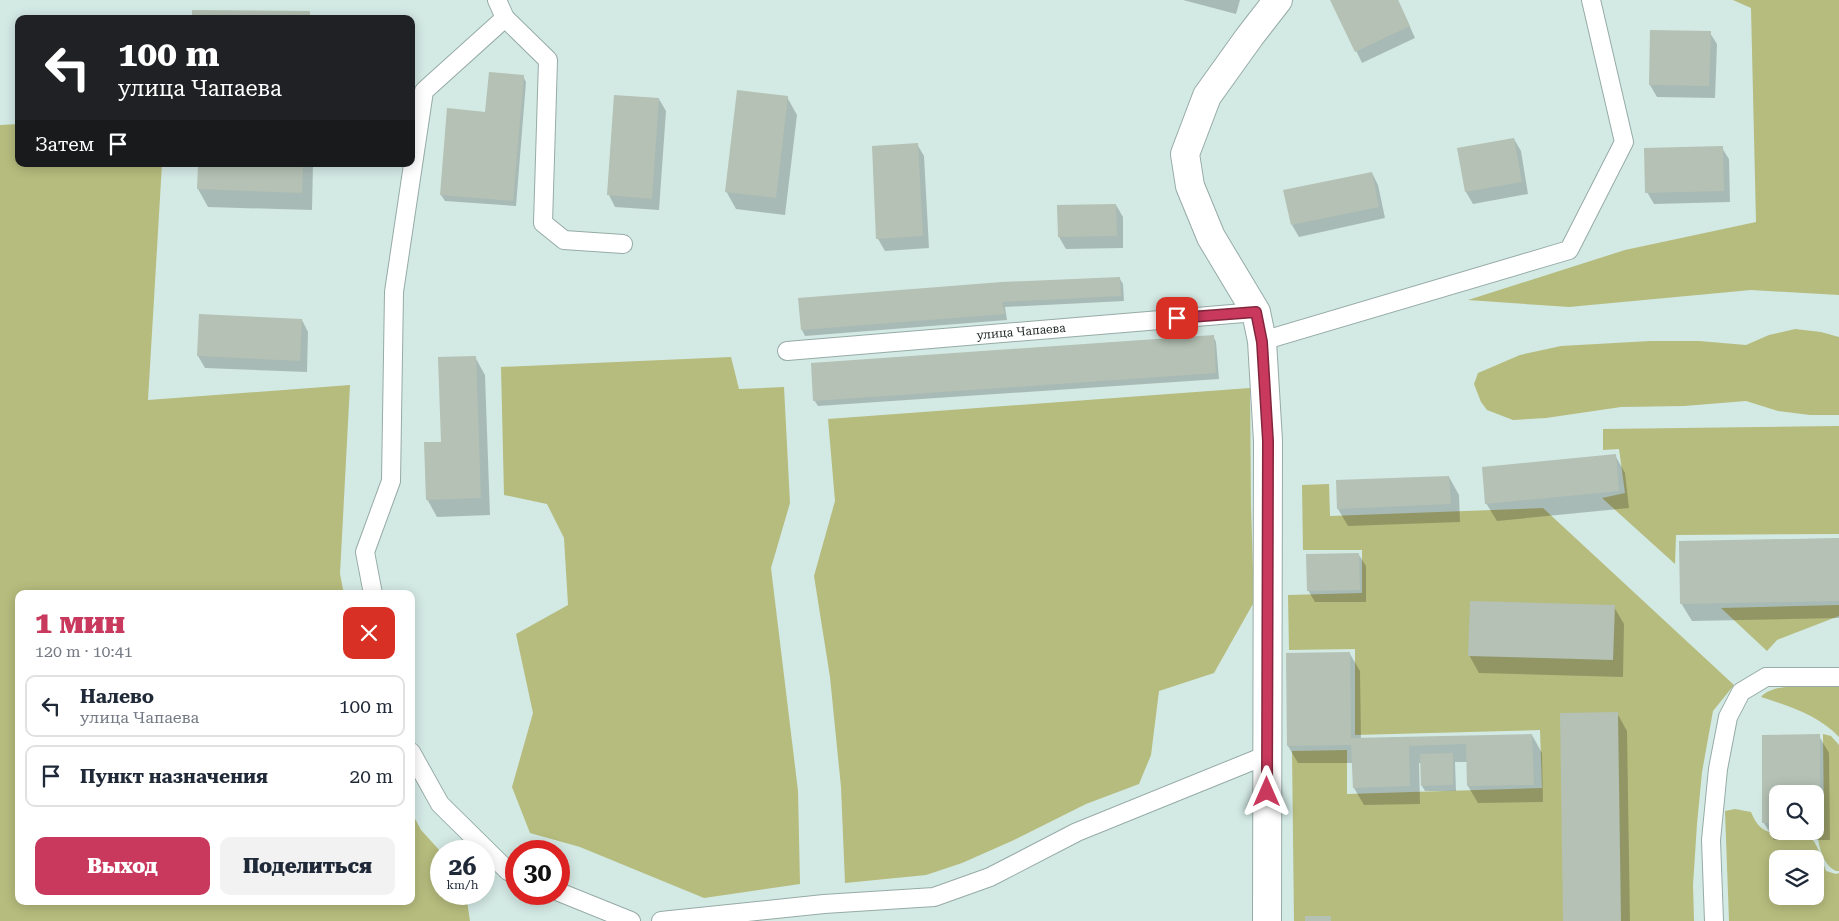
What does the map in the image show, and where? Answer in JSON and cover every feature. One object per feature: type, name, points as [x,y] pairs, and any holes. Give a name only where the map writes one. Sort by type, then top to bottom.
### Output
[{"type":"street","points":[[1267,921],[1268,441],[1262,342],[1256,312],[1211,237],[1190,186],[1185,154],[1207,96],[1278,0]]},
{"type":"lane","points":[[497,0],[505,18],[548,60],[543,222],[564,240],[623,244]]},
{"type":"lane","points":[[1262,342],[1569,250],[1624,142],[1591,0]]},
{"type":"lane","points":[[415,151],[424,91],[505,18]]},
{"type":"lane","points":[[372,590],[365,552],[391,481],[394,292],[413,167]]},
{"type":"lane","name":"улица Чапаева","points":[[787,351],[1256,312]]},
{"type":"lane","points":[[1714,921],[1711,840],[1718,769],[1728,717],[1741,692],[1766,677],[1839,677]]},
{"type":"lane","points":[[661,921],[826,913],[934,897],[990,877],[1076,832],[1267,755]]},
{"type":"lane","points":[[415,759],[440,804],[505,868]]},
{"type":"lane","points":[[570,896],[631,921]]},
{"type":"green space","points":[[1733,0],[1839,0],[1839,295],[1751,290],[1569,307],[1468,300],[1625,250],[1756,222],[1751,8]]},
{"type":"green space","points":[[15,124],[15,167],[162,167],[148,400],[350,385],[340,574],[343,590],[15,590],[15,905],[415,905],[415,819],[421,830],[430,840],[430,905],[468,905],[470,921],[0,921],[0,125]]},
{"type":"green space","points":[[1795,329],[1821,332],[1839,337],[1839,415],[1810,415],[1778,411],[1746,401],[1684,406],[1621,407],[1546,418],[1513,420],[1487,410],[1481,402],[1474,384],[1478,373],[1520,355],[1561,346],[1650,341],[1699,341],[1746,345],[1769,335]]},
{"type":"green space","points":[[731,357],[739,389],[784,387],[790,503],[771,568],[798,791],[800,884],[704,898],[570,844],[570,840],[555,840],[530,833],[512,787],[533,713],[516,634],[568,605],[564,538],[547,504],[504,495],[501,367]]},
{"type":"green space","points":[[1250,388],[1254,602],[1214,673],[1159,691],[1151,755],[1139,784],[1086,804],[1014,840],[962,863],[926,875],[845,883],[841,787],[830,677],[814,576],[835,501],[828,419]]},
{"type":"green space","points":[[1839,426],[1839,534],[1676,535],[1675,564],[1602,498],[1625,493],[1619,449],[1603,450],[1603,429]]},
{"type":"green space","points":[[1329,484],[1330,516],[1543,508],[1734,685],[1713,711],[1702,772],[1693,885],[1694,921],[1294,921],[1292,751],[1347,750],[1347,794],[1542,788],[1540,730],[1355,735],[1355,649],[1289,650],[1288,595],[1362,593],[1362,550],[1303,550],[1302,485]]},
{"type":"green space","points":[[1839,605],[1839,616],[1777,640],[1767,651],[1721,608]]},
{"type":"green space","points":[[1839,685],[1839,737],[1813,717],[1761,697],[1777,688]]},
{"type":"green space","points":[[1823,734],[1831,736],[1839,745],[1839,871],[1831,868],[1824,858],[1824,850],[1821,850],[1818,840],[1824,840]]},
{"type":"green space","points":[[1735,809],[1751,812],[1757,824],[1769,831],[1769,840],[1813,840],[1817,847],[1818,850],[1769,850],[1769,905],[1824,905],[1824,865],[1826,871],[1839,873],[1839,921],[1729,921],[1725,811]]},
{"type":"building","points":[[1330,0],[1398,0],[1410,26],[1355,52]]},
{"type":"building","points":[[192,10],[310,11],[310,15],[192,15]]},
{"type":"building","points":[[1650,30],[1711,31],[1709,86],[1649,85]]},
{"type":"building","points":[[489,72],[524,75],[513,201],[440,195],[447,108],[485,112]]},
{"type":"building","points":[[737,90],[788,96],[776,198],[725,192]]},
{"type":"building","points":[[614,95],[659,98],[652,199],[607,195]]},
{"type":"building","points":[[1514,138],[1522,182],[1465,192],[1457,148]]},
{"type":"building","points":[[918,143],[923,236],[876,239],[872,146]]},
{"type":"building","points":[[1723,146],[1724,191],[1645,193],[1644,148]]},
{"type":"building","points":[[198,167],[303,167],[302,193],[197,189]]},
{"type":"building","points":[[1372,172],[1379,207],[1291,225],[1283,190]]},
{"type":"building","points":[[1116,204],[1117,236],[1058,237],[1057,205]]},
{"type":"building","points":[[1120,277],[1121,296],[1002,302],[1005,314],[801,330],[798,298],[1002,282]]},
{"type":"building","points":[[199,314],[302,319],[300,361],[197,356]]},
{"type":"building","points":[[1214,335],[1216,373],[813,401],[811,363]]},
{"type":"building","points":[[476,356],[481,498],[426,500],[424,442],[441,442],[438,357]]},
{"type":"building","points":[[1616,454],[1619,491],[1485,504],[1482,467]]},
{"type":"building","points":[[1449,476],[1451,504],[1337,509],[1336,480]]},
{"type":"building","points":[[1839,538],[1839,601],[1680,604],[1679,541]]},
{"type":"building","points":[[1359,553],[1360,590],[1307,591],[1306,554]]},
{"type":"building","points":[[1470,601],[1615,605],[1613,660],[1468,656]]},
{"type":"building","points":[[1350,652],[1351,738],[1532,734],[1534,785],[1467,786],[1466,744],[1409,746],[1410,786],[1353,788],[1351,745],[1287,746],[1286,653]]},
{"type":"building","points":[[1618,712],[1621,921],[1563,921],[1560,713]]},
{"type":"building","points":[[1820,734],[1820,785],[1769,785],[1769,823],[1762,823],[1762,735]]},
{"type":"building","points":[[1453,753],[1453,785],[1421,786],[1420,754]]},
{"type":"building","points":[[1305,916],[1331,916],[1331,921],[1305,921]]},
{"type":"route","points":[[1177,318],[1256,312],[1262,342],[1268,441],[1267,792]]}]
